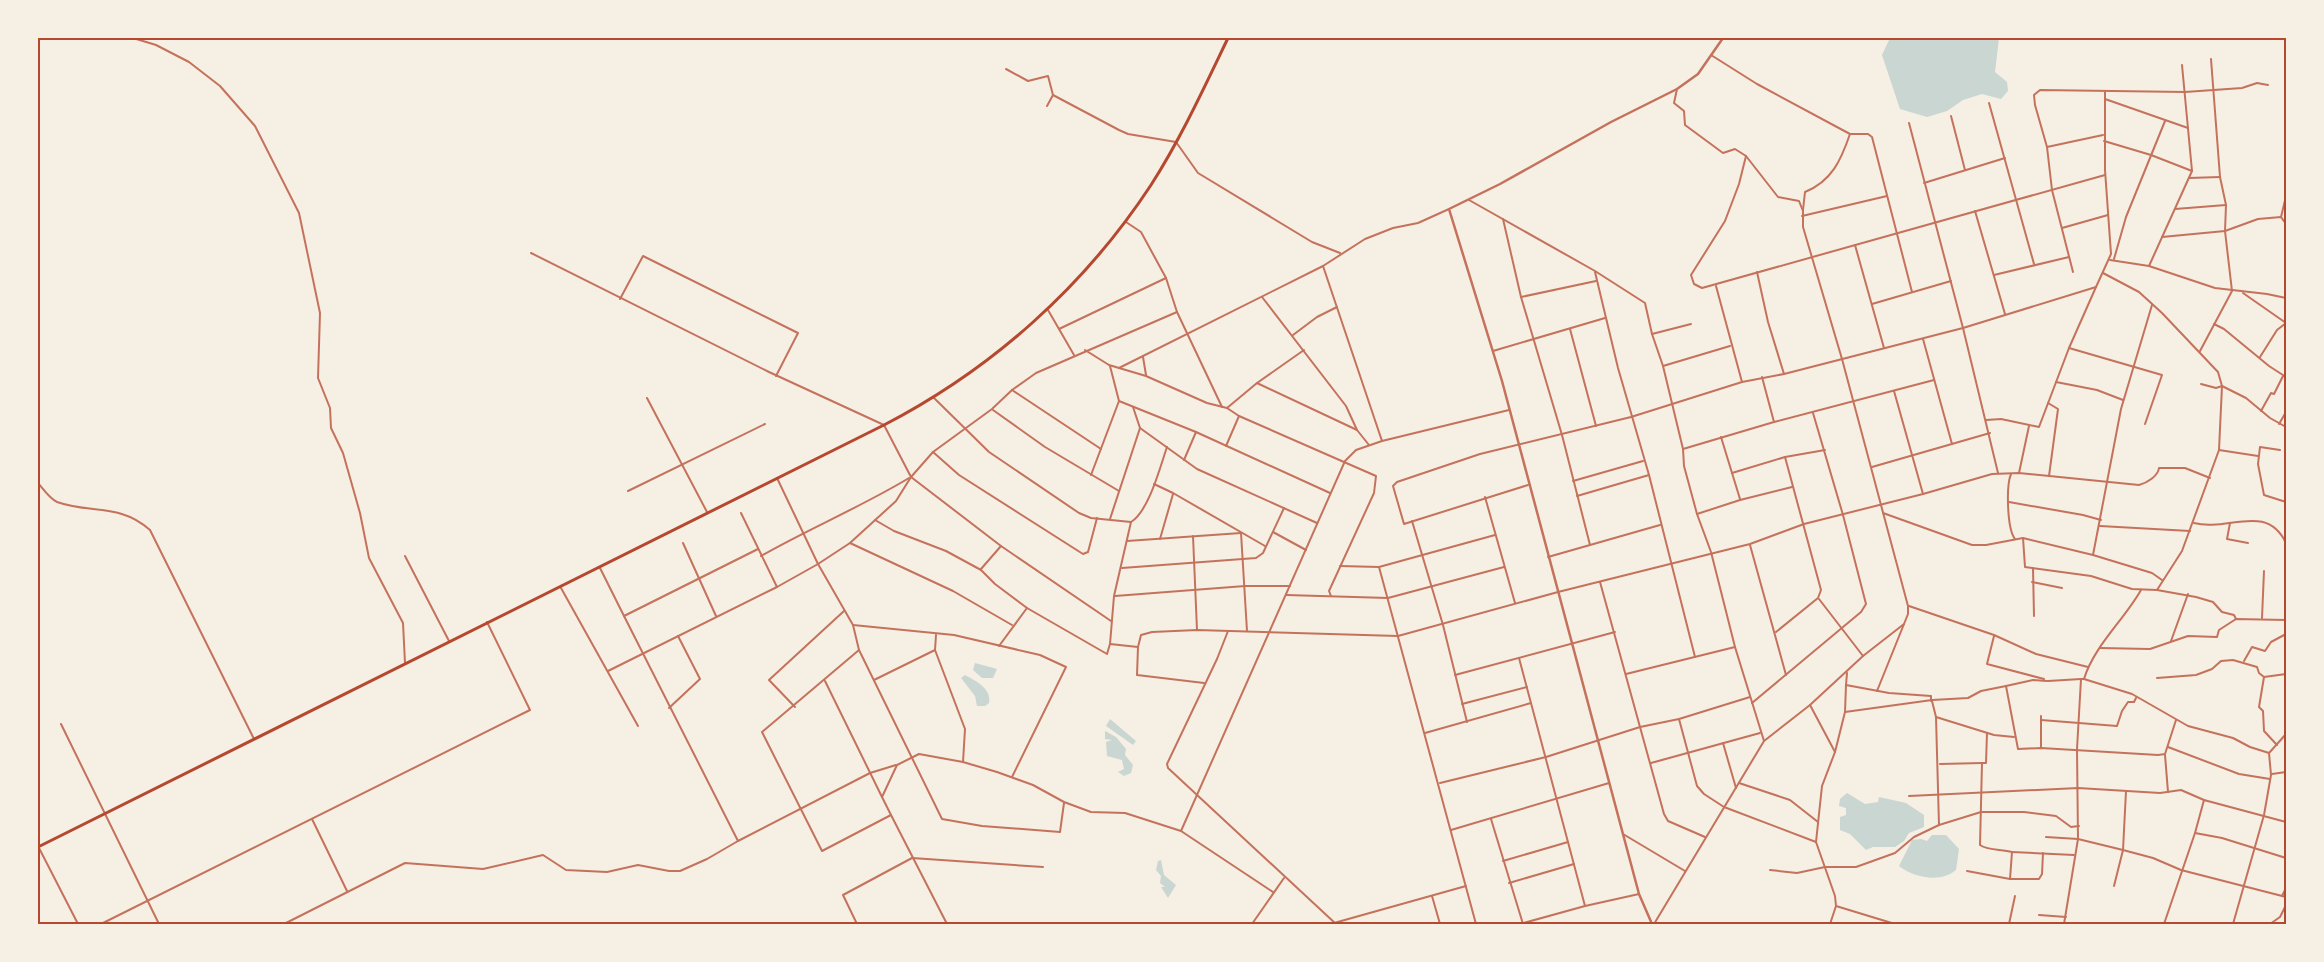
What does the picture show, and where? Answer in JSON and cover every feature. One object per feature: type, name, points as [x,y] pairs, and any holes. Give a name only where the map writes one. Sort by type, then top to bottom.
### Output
[{"type":"highway","points":[[38,846],[884,425],[933,397],[999,351],[1048,310],[1095,259],[1125,222],[1176,142],[1228,38]]},
{"type":"street","points":[[133,38],[156,45],[189,62],[220,86],[255,126],[299,213],[320,313],[318,378],[330,408],[331,428],[343,452],[360,513],[369,558],[403,623],[405,663]]},
{"type":"street","points":[[1118,368],[1143,358],[1322,266],[1365,239],[1392,228],[1418,223],[1469,200],[1677,89],[1698,74],[1723,38]]},
{"type":"street","points":[[1711,56],[1757,84],[1850,134],[1868,134],[1872,137],[1912,292]]},
{"type":"street","points":[[2200,351],[2232,291],[2226,231],[2226,205],[2220,177],[2211,59]]},
{"type":"street","points":[[2148,266],[2192,171],[2182,65]]},
{"type":"street","points":[[1006,69],[1028,81],[1048,76],[1053,95],[1047,106]]},
{"type":"street","points":[[2073,272],[2052,190],[2047,148],[2034,105],[2034,95],[2040,90],[2184,92],[2242,88],[2257,83],[2268,85]]},
{"type":"street","points":[[1677,89],[1674,103],[1684,111],[1686,125],[1723,153],[1735,149],[1746,156],[1778,198],[1798,201],[1803,211]]},
{"type":"street","points":[[1986,420],[2000,419],[2039,427],[2069,348],[2110,260],[2111,249],[2105,175],[2105,92]]},
{"type":"street","points":[[1053,95],[1128,134],[1176,142],[1198,173],[1312,242],[1340,253]]},
{"type":"street","points":[[2105,99],[2188,128]]},
{"type":"street","points":[[1989,103],[2034,264]]},
{"type":"street","points":[[1951,116],[1965,170]]},
{"type":"street","points":[[2114,260],[2126,217],[2165,121]]},
{"type":"street","points":[[1909,123],[1964,328],[1998,473]]},
{"type":"street","points":[[1850,134],[1840,163],[1816,188],[1806,192],[1802,216],[1908,606],[1908,614],[1878,691]]},
{"type":"street","points":[[2047,148],[2104,135]]},
{"type":"street","points":[[2104,141],[2151,155],[2192,171]]},
{"type":"street","points":[[1746,156],[1739,184],[1725,221],[1691,275],[1692,280],[1697,286],[1716,286],[1812,256],[2105,175]]},
{"type":"street","points":[[1924,183],[2005,158]]},
{"type":"street","points":[[2189,178],[2220,177]]},
{"type":"street","points":[[1802,216],[1887,196]]},
{"type":"street","points":[[2281,217],[2286,204],[2286,196]]},
{"type":"street","points":[[1469,200],[1644,301],[1652,334],[1663,366],[1683,449],[1684,466],[1697,514],[1711,552],[1735,647],[1764,741]]},
{"type":"street","points":[[2175,209],[2226,205]]},
{"type":"street","points":[[1449,209],[1493,351],[1639,894],[1653,924]]},
{"type":"street","points":[[1975,211],[2005,314]]},
{"type":"street","points":[[2062,228],[2108,215]]},
{"type":"street","points":[[2162,237],[2226,231],[2258,219],[2281,217]]},
{"type":"street","points":[[2281,217],[2286,224]]},
{"type":"street","points":[[1502,218],[1521,297],[1562,435],[1590,545]]},
{"type":"street","points":[[1125,222],[1141,232],[1166,278],[1177,312],[1223,408]]},
{"type":"street","points":[[1855,244],[1884,348]]},
{"type":"street","points":[[531,253],[776,376],[884,425],[911,477],[1001,546],[1110,621]]},
{"type":"street","points":[[620,299],[643,256],[660,264],[798,333],[776,376]]},
{"type":"street","points":[[1993,275],[2069,257]]},
{"type":"street","points":[[2110,260],[2148,266],[2215,288],[2286,298]]},
{"type":"street","points":[[1322,266],[1382,440]]},
{"type":"street","points":[[1595,272],[1605,318],[1695,657]]},
{"type":"street","points":[[1757,272],[1768,322],[1784,374]]},
{"type":"street","points":[[2103,273],[2139,292],[2200,351],[2218,372],[2222,386],[2219,450],[2194,523],[2174,566],[2162,580],[2157,590]]},
{"type":"street","points":[[1059,329],[1166,278]]},
{"type":"street","points":[[1871,304],[1951,280]]},
{"type":"street","points":[[1521,297],[1596,281]]},
{"type":"street","points":[[1716,286],[1730,346],[1742,382]]},
{"type":"street","points":[[1528,485],[1404,524],[1393,488],[1396,483],[1480,454],[1632,417],[1742,382],[1784,374],[1964,328],[2096,287]]},
{"type":"street","points":[[2243,292],[2286,323],[2277,330],[2260,357]]},
{"type":"street","points":[[1262,297],[1346,406],[1357,430],[1369,445]]},
{"type":"street","points":[[2094,555],[2124,400],[2152,305]]},
{"type":"street","points":[[1293,335],[1317,317],[1337,307]]},
{"type":"street","points":[[1048,310],[1074,355]]},
{"type":"street","points":[[608,671],[777,587],[850,543],[901,495],[911,477],[933,452],[966,429],[992,409],[1012,390],[1036,373],[1085,350],[1177,312]]},
{"type":"street","points":[[1493,351],[1605,318]]},
{"type":"street","points":[[1652,334],[1690,324]]},
{"type":"street","points":[[2214,324],[2224,329],[2285,376],[2274,394],[2271,393],[2262,410]]},
{"type":"street","points":[[1570,329],[1597,426]]},
{"type":"street","points":[[1923,339],[1952,444]]},
{"type":"street","points":[[1663,366],[1730,346]]},
{"type":"street","points":[[2069,348],[2162,375],[2145,424]]},
{"type":"street","points":[[1085,350],[1109,365],[1146,376],[1227,408],[1239,416],[1376,476],[1376,487],[1329,591],[1331,596]]},
{"type":"street","points":[[1227,408],[1257,383],[1304,350]]},
{"type":"street","points":[[1143,358],[1146,376]]},
{"type":"street","points":[[1091,475],[1119,401],[1109,365]]},
{"type":"street","points":[[1762,377],[1774,422]]},
{"type":"street","points":[[1683,449],[1774,422],[1934,380]]},
{"type":"street","points":[[2056,382],[2097,390],[2124,400]]},
{"type":"street","points":[[1257,383],[1357,430]]},
{"type":"street","points":[[2201,384],[2216,388],[2222,386],[2246,398],[2278,424],[2286,427]]},
{"type":"street","points":[[1012,390],[1101,449]]},
{"type":"street","points":[[1894,390],[1923,494]]},
{"type":"street","points":[[933,397],[989,452],[1079,513],[1097,518],[1131,522]]},
{"type":"street","points":[[647,398],[707,512]]},
{"type":"street","points":[[1119,401],[1196,432],[1330,493]]},
{"type":"street","points":[[2047,402],[2058,409],[2049,476]]},
{"type":"street","points":[[1110,520],[1140,428],[1134,408]]},
{"type":"street","points":[[992,409],[1045,447],[1119,491]]},
{"type":"street","points":[[1181,831],[1330,493],[1345,461],[1352,452],[1382,440],[1509,410]]},
{"type":"street","points":[[1752,703],[1842,629],[1861,612],[1866,604],[1843,515],[1813,412]]},
{"type":"street","points":[[2278,424],[2286,412]]},
{"type":"street","points":[[1226,446],[1239,416]]},
{"type":"street","points":[[628,491],[765,424]]},
{"type":"street","points":[[2019,473],[2029,426]]},
{"type":"street","points":[[1140,428],[1197,469],[1317,522]]},
{"type":"street","points":[[1184,460],[1196,432]]},
{"type":"street","points":[[1871,468],[1990,433]]},
{"type":"street","points":[[1721,437],[1740,500]]},
{"type":"street","points":[[2280,450],[2260,446],[2258,456],[2264,495],[2286,502]]},
{"type":"street","points":[[875,520],[894,531],[946,551],[981,570],[995,584],[1027,608],[1107,654],[1110,644],[1110,621],[1114,596],[1122,568],[1131,522],[1139,515],[1154,484],[1167,447]]},
{"type":"street","points":[[1732,474],[1785,457],[1825,450]]},
{"type":"street","points":[[2219,450],[2258,456]]},
{"type":"street","points":[[933,452],[959,475],[1083,554],[1088,552],[1097,518]]},
{"type":"street","points":[[1776,632],[1818,598],[1822,584],[1792,487],[1785,457]]},
{"type":"street","points":[[1573,481],[1643,462]]},
{"type":"street","points":[[1204,683],[1137,675],[1138,647],[1143,634],[1197,630],[1398,636],[1711,552],[1750,544],[1804,524],[1998,473],[2019,473],[2144,484],[2158,473],[2160,468],[2186,468],[2210,478]]},
{"type":"street","points":[[2011,474],[2007,483],[2011,534],[2016,540]]},
{"type":"street","points":[[1577,496],[1648,476]]},
{"type":"street","points":[[761,556],[803,532],[874,498],[911,477]]},
{"type":"street","points":[[777,478],[818,564],[852,626],[859,650],[942,819],[982,826],[1060,832],[1064,802]]},
{"type":"street","points":[[38,483],[56,501],[123,513],[140,521],[150,530],[254,739]]},
{"type":"street","points":[[1154,484],[1173,492],[1266,547]]},
{"type":"street","points":[[1697,514],[1740,500],[1792,487]]},
{"type":"street","points":[[1160,539],[1173,492]]},
{"type":"street","points":[[1485,497],[1515,604]]},
{"type":"street","points":[[2009,502],[2101,520]]},
{"type":"street","points":[[1122,568],[1256,558],[1263,553],[1284,508]]},
{"type":"street","points":[[741,513],[777,587]]},
{"type":"street","points":[[1882,513],[1972,546],[2023,538],[2094,555],[2152,573],[2162,580]]},
{"type":"street","points":[[1412,521],[1443,625],[1468,722]]},
{"type":"street","points":[[2194,523],[2204,526],[2265,521],[2279,530],[2286,543]]},
{"type":"street","points":[[2230,524],[2227,539],[2248,543]]},
{"type":"street","points":[[1548,557],[1660,525]]},
{"type":"street","points":[[2100,526],[2190,532]]},
{"type":"street","points":[[1272,531],[1306,550]]},
{"type":"street","points":[[1126,541],[1241,533]]},
{"type":"street","points":[[1241,533],[1246,631]]},
{"type":"street","points":[[1193,535],[1197,630]]},
{"type":"street","points":[[1340,566],[1379,567],[1495,535]]},
{"type":"street","points":[[2023,538],[2024,566],[2090,576],[2109,583],[2141,590],[2188,594],[2213,602],[2222,612],[2234,615],[2236,619]]},
{"type":"street","points":[[683,543],[717,616]]},
{"type":"street","points":[[850,543],[953,591],[1012,626]]},
{"type":"street","points":[[1750,544],[1776,632],[1786,675]]},
{"type":"street","points":[[981,570],[1001,546]]},
{"type":"street","points":[[624,616],[758,549]]},
{"type":"street","points":[[405,556],[450,641]]},
{"type":"street","points":[[599,566],[669,708],[738,840]]},
{"type":"street","points":[[1379,567],[1476,924]]},
{"type":"street","points":[[1286,595],[1388,598],[1504,567]]},
{"type":"street","points":[[2033,568],[2034,616]]},
{"type":"street","points":[[2262,618],[2264,571]]},
{"type":"street","points":[[1600,582],[1665,818],[1705,837]]},
{"type":"street","points":[[2032,582],[2062,588]]},
{"type":"street","points":[[560,586],[638,726]]},
{"type":"street","points":[[1114,596],[1245,586],[1290,586]]},
{"type":"street","points":[[2064,924],[2079,826],[2077,750],[2082,679],[2100,648],[2141,590]]},
{"type":"street","points":[[2171,642],[2188,594]]},
{"type":"street","points":[[1818,598],[1864,656]]},
{"type":"street","points":[[1908,606],[1994,635],[2036,654],[2088,667]]},
{"type":"street","points":[[998,646],[1027,608]]},
{"type":"street","points":[[795,707],[769,680],[844,611]]},
{"type":"street","points":[[2100,648],[2150,649],[2188,636],[2217,637],[2220,630],[2236,619],[2262,618],[2286,620]]},
{"type":"street","points":[[101,924],[530,710],[487,622]]},
{"type":"street","points":[[1653,924],[1764,741],[1810,705],[1864,656],[1904,624]]},
{"type":"street","points":[[852,626],[954,635],[1040,655],[1066,667],[1012,778]]},
{"type":"street","points":[[1228,631],[1167,764],[1168,768],[1335,924],[1466,886]]},
{"type":"street","points":[[1455,675],[1615,632]]},
{"type":"street","points":[[936,634],[935,650],[965,730],[963,762]]},
{"type":"street","points":[[2244,662],[2252,648],[2265,651],[2271,642],[2286,634]]},
{"type":"street","points":[[1994,635],[1987,664],[2047,681]]},
{"type":"street","points":[[669,708],[700,679],[678,636]]},
{"type":"street","points":[[1110,644],[1138,647]]},
{"type":"street","points":[[1625,674],[1735,647]]},
{"type":"street","points":[[859,650],[795,707],[762,732],[822,851],[891,815]]},
{"type":"street","points":[[874,680],[935,650]]},
{"type":"street","points":[[1519,658],[1585,906]]},
{"type":"street","points":[[2157,678],[2196,675],[2212,669],[2221,661],[2244,662],[2257,667],[2259,673],[2264,677],[2286,674]]},
{"type":"street","points":[[1830,924],[1836,906],[1816,842],[1822,786],[1835,752],[1845,712],[1847,672]]},
{"type":"street","points":[[2264,677],[2259,707],[2263,711],[2264,732],[2277,745]]},
{"type":"street","points":[[1845,712],[1968,698],[1981,691],[2033,680],[2082,679],[2132,694],[2136,698],[2149,702],[2176,720],[2202,731],[2233,738],[2269,754]]},
{"type":"street","points":[[825,681],[912,858],[947,924]]},
{"type":"street","points":[[1846,685],[1878,691],[1930,696],[1936,717],[1939,825]]},
{"type":"street","points":[[2006,686],[2014,737],[2018,749],[2041,748],[2141,755],[2165,754]]},
{"type":"street","points":[[1462,704],[1526,687]]},
{"type":"street","points":[[1439,783],[1546,757],[1640,727],[1679,719],[1750,697]]},
{"type":"street","points":[[2041,720],[2117,726],[2128,702],[2134,702],[2136,698]]},
{"type":"street","points":[[1425,733],[1531,703]]},
{"type":"street","points":[[1810,705],[1835,752]]},
{"type":"street","points":[[2041,716],[2041,748]]},
{"type":"street","points":[[1936,717],[1987,733],[2014,737]]},
{"type":"street","points":[[1679,719],[1700,790],[1724,807],[1816,842]]},
{"type":"street","points":[[2168,792],[2165,754],[2176,720]]},
{"type":"street","points":[[61,724],[159,924]]},
{"type":"street","points":[[1651,763],[1760,733]]},
{"type":"street","points":[[1938,764],[1986,763],[1987,733]]},
{"type":"street","points":[[2233,924],[2264,815],[2271,775],[2269,754],[2286,734]]},
{"type":"street","points":[[1723,743],[1736,788]]},
{"type":"street","points":[[2167,747],[2239,774],[2270,779]]},
{"type":"street","points":[[284,924],[405,863],[483,869],[543,856],[566,870],[607,872],[638,865],[669,871],[680,871],[707,859],[738,840],[870,772],[897,765],[919,754],[963,762],[1033,785],[1064,802],[1091,812],[1125,814],[1145,818],[1181,831],[1273,892]]},
{"type":"street","points":[[1982,763],[1980,845],[1986,849],[2012,852],[2074,855]]},
{"type":"street","points":[[882,797],[897,765]]},
{"type":"street","points":[[2271,775],[2286,772]]},
{"type":"street","points":[[1451,830],[1609,783]]},
{"type":"street","points":[[1739,783],[1790,800],[1818,822]]},
{"type":"street","points":[[1908,796],[2078,788],[2168,792],[2180,790],[2204,800],[2286,822]]},
{"type":"street","points":[[2114,886],[2123,850],[2126,791]]},
{"type":"street","points":[[2164,924],[2195,833],[2204,800]]},
{"type":"street","points":[[1770,870],[1798,873],[1825,867],[1856,867],[1895,853],[1914,837],[1939,825],[1981,812],[2024,812],[2056,816],[2071,827],[2079,826]]},
{"type":"street","points":[[312,819],[348,892]]},
{"type":"street","points":[[1490,819],[1522,924],[1585,906],[1639,894]]},
{"type":"street","points":[[2195,833],[2222,838],[2286,858]]},
{"type":"street","points":[[1623,834],[1685,871]]},
{"type":"street","points":[[2046,838],[2078,839],[2123,850],[2153,858],[2181,870],[2242,888],[2286,898]]},
{"type":"street","points":[[1503,861],[1568,842]]},
{"type":"street","points":[[38,846],[78,924]]},
{"type":"street","points":[[2010,879],[2012,852]]},
{"type":"street","points":[[1967,871],[2010,879],[2040,878],[2043,853]]},
{"type":"street","points":[[857,924],[843,895],[912,858],[1042,866]]},
{"type":"street","points":[[1509,882],[1574,864]]},
{"type":"street","points":[[1252,924],[1284,878]]},
{"type":"street","points":[[2282,896],[2286,888]]},
{"type":"street","points":[[1432,896],[1440,924]]},
{"type":"street","points":[[2009,924],[2015,896]]},
{"type":"street","points":[[2270,924],[2280,917],[2286,905]]},
{"type":"street","points":[[1836,906],[1895,924]]},
{"type":"street","points":[[2039,915],[2066,917]]},
{"type":"shaded area","points":[[1890,38],[1999,38],[1995,72],[2007,82],[2008,91],[2001,99],[1982,94],[1963,100],[1947,111],[1927,117],[1900,109],[1882,55]]},
{"type":"shaded area","points":[[975,663],[997,669],[993,678],[982,678],[973,670]]},
{"type":"shaded area","points":[[965,675],[986,690],[989,703],[985,706],[977,706],[975,696],[961,678]]},
{"type":"shaded area","points":[[1110,719],[1136,741],[1133,745],[1106,726]]},
{"type":"shaded area","points":[[1105,731],[1116,737],[1126,749],[1125,755],[1133,765],[1131,773],[1124,776],[1118,772],[1124,769],[1122,760],[1107,756],[1106,742],[1112,740],[1105,739]]},
{"type":"shaded area","points":[[1847,793],[1865,804],[1878,802],[1879,797],[1906,803],[1924,815],[1924,827],[1909,833],[1904,841],[1895,847],[1873,847],[1866,850],[1850,834],[1840,830],[1840,817],[1846,815],[1846,808],[1839,806],[1840,799]]},
{"type":"shaded area","points":[[1932,835],[1946,835],[1959,849],[1956,870],[1943,877],[1935,878],[1912,874],[1899,866],[1912,840],[1921,839],[1927,841]]},
{"type":"shaded area","points":[[1161,860],[1164,875],[1176,885],[1168,898],[1161,887],[1165,887],[1160,883],[1161,876],[1156,870],[1158,861]]}]
